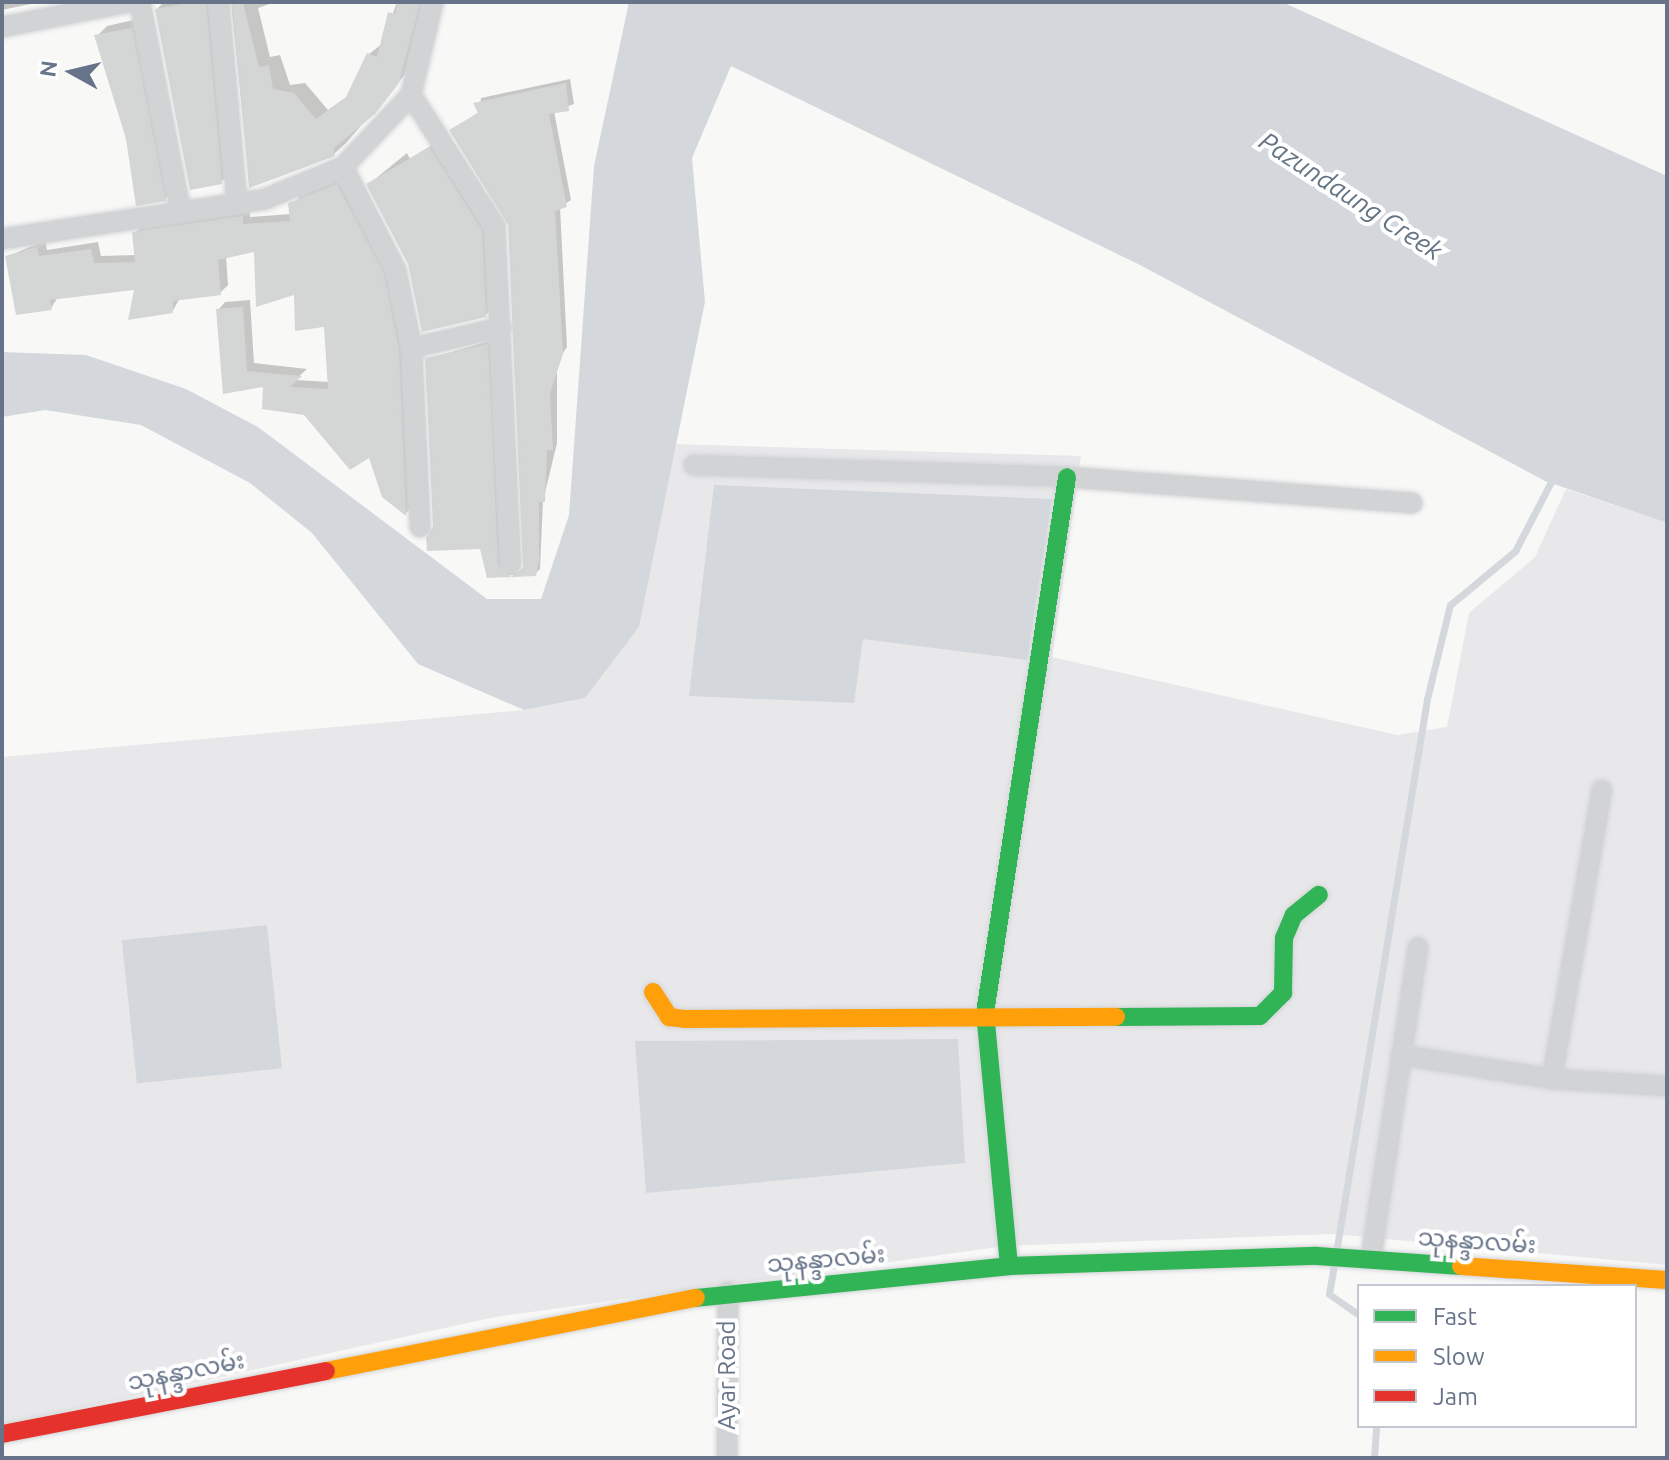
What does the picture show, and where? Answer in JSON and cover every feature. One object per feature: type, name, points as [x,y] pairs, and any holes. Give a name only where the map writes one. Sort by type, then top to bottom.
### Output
[{"type":"main road","points":[[1009,1266],[985,1013],[1067,477]]},
{"type":"main road","points":[[653,992],[669,1017],[686,1019],[985,1013],[1260,1016],[1283,993],[1284,938],[1294,915],[1319,895]]},
{"type":"main road","name":"သုနန္ဒာလမ်း","points":[[2,1434],[728,1292],[1009,1266],[1371,1258],[1667,1280]]},
{"type":"street","points":[[2,27],[129,2]]},
{"type":"street","points":[[140,2],[181,212]]},
{"type":"street","points":[[219,2],[237,203]]},
{"type":"street","points":[[2,239],[237,203],[343,167],[411,95],[433,2]]},
{"type":"street","points":[[411,95],[495,226],[511,564]]},
{"type":"street","points":[[343,167],[396,270],[412,348],[420,527]]},
{"type":"street","points":[[412,348],[502,327]]},
{"type":"street","points":[[694,465],[1067,477],[1412,503]]},
{"type":"street","points":[[1552,1079],[1602,790]]},
{"type":"street","points":[[1371,1258],[1418,948]]},
{"type":"street","points":[[1401,1055],[1552,1079],[1667,1086]]},
{"type":"street","name":"Ayar Road","points":[[727,1458],[728,1292]]},
{"type":"shaded area","points":[[672,444],[1081,456],[1052,657],[1397,735],[1447,727],[1469,613],[1535,557],[1566,489],[1667,523],[1667,1265],[1333,1234],[1005,1246],[495,1317],[2,1425],[2,757],[524,710],[585,698]]},
{"type":"water","name":"Pazundaung Creek","points":[[629,2],[1282,2],[1667,176],[1667,523],[1545,481],[1140,265],[731,66],[692,158],[705,302],[639,627],[585,698],[524,710],[418,664],[312,533],[250,483],[141,425],[45,410],[2,417],[2,352],[86,355],[186,389],[258,427],[487,599],[541,599],[569,515],[594,166]]},
{"type":"water","points":[[714,485],[1052,499],[1027,660],[863,639],[854,703],[689,696]]},
{"type":"water","points":[[267,925],[282,1068],[137,1083],[122,940]]},
{"type":"water","points":[[958,1039],[965,1163],[646,1193],[635,1041]]},
{"type":"building","points":[[206,2],[222,184],[190,190],[155,9]]},
{"type":"building","points":[[232,2],[243,2],[259,67],[269,65],[273,89],[294,93],[316,119],[346,97],[367,53],[377,57],[388,12],[395,14],[397,2],[420,2],[399,83],[375,114],[334,148],[335,156],[249,188]]},
{"type":"building","points":[[132,28],[166,201],[136,206],[126,139],[94,35]]},
{"type":"building","points":[[566,83],[569,111],[549,114],[567,207],[555,211],[563,354],[550,393],[553,450],[547,450],[545,502],[539,502],[539,560],[536,576],[487,578],[480,549],[427,551],[426,538],[433,526],[425,358],[488,344],[498,565],[511,577],[523,569],[508,225],[449,130],[478,113],[473,103]]},
{"type":"building","points":[[429,147],[482,230],[486,317],[422,332],[408,264],[366,184]]},
{"type":"building","points":[[337,184],[384,274],[399,350],[406,516],[382,497],[369,458],[350,470],[304,415],[262,409],[263,387],[223,394],[216,309],[243,307],[247,371],[302,376],[290,387],[328,389],[324,327],[295,331],[294,295],[256,307],[254,252],[218,260],[221,295],[173,301],[173,313],[128,320],[134,290],[50,300],[52,310],[16,315],[5,256],[37,247],[39,256],[91,249],[94,263],[135,262],[132,232],[243,216],[243,224],[290,221],[288,203]]},
{"type":"waterway","points":[[1336,1253],[1427,699],[1450,605],[1515,551],[1554,476]]},
{"type":"waterway","points":[[1334,1265],[1329,1294],[1357,1314]]},
{"type":"waterway","points":[[1374,1458],[1376,1428]]},
{"type":"traffic: fast","points":[[1009,1266],[985,1013],[1067,477]]},
{"type":"traffic: fast","points":[[1116,1017],[1260,1016],[1283,993],[1284,938],[1294,915],[1319,895]]},
{"type":"traffic: fast","points":[[696,1298],[1009,1266],[1317,1256],[1461,1266]]},
{"type":"traffic: slow","points":[[653,992],[669,1017],[686,1019],[1116,1017]]},
{"type":"traffic: slow","points":[[1461,1266],[1667,1280]]},
{"type":"traffic: slow","points":[[326,1371],[696,1298]]},
{"type":"traffic: jam","points":[[2,1434],[326,1371]]}]
